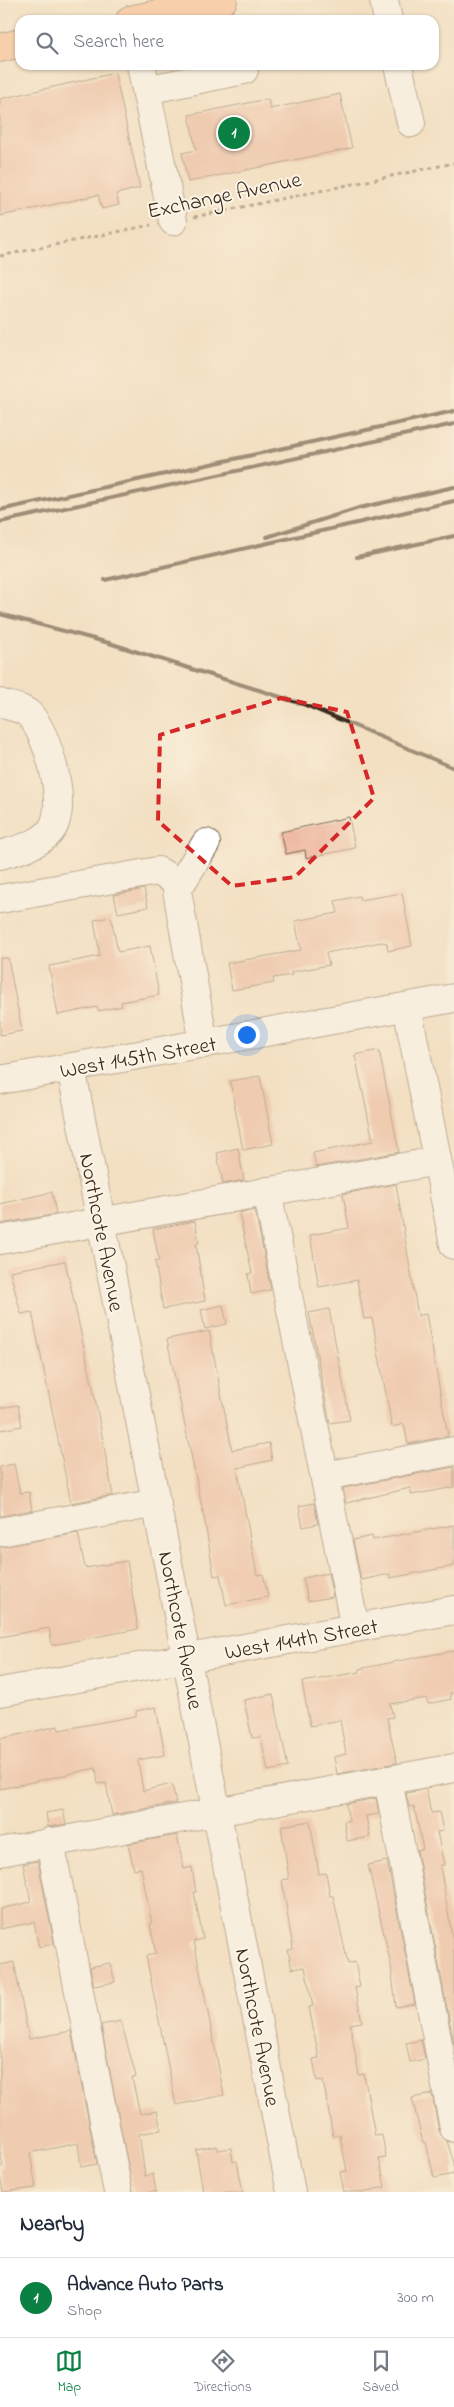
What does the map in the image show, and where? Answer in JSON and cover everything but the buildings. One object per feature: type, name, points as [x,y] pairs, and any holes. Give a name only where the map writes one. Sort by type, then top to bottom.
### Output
[{"type":"main road","points":[[135,15],[206,2]]},
{"type":"main road","points":[[0,48],[15,44]]},
{"type":"street","points":[[384,0],[387,15]]},
{"type":"street","points":[[173,221],[144,77],[244,70]]},
{"type":"street","points":[[399,70],[411,123]]},
{"type":"street","points":[[0,703],[28,713],[47,744],[58,791],[55,824],[42,839],[16,851],[0,855]]},
{"type":"street","points":[[204,1044],[178,897],[180,884],[206,843]]},
{"type":"street","points":[[0,899],[158,871],[180,884]]},
{"type":"street","name":"West 145th Street","points":[[0,1080],[454,998]]},
{"type":"street","points":[[407,1007],[437,1161],[451,1216],[454,1245]]},
{"type":"street","name":"Northcote Avenue","points":[[71,1068],[291,2192]]},
{"type":"street","points":[[0,1240],[437,1161]]},
{"type":"street","points":[[267,1192],[355,1628]]},
{"type":"street","points":[[325,1476],[454,1451]]},
{"type":"street","points":[[0,1532],[157,1503]]},
{"type":"street","name":"West 144th Street","points":[[0,1692],[454,1610]]},
{"type":"street","points":[[0,1852],[454,1768]]},
{"type":"street","points":[[388,1780],[454,2128]]},
{"type":"street","points":[[50,1842],[118,2192]]},
{"type":"path","name":"Exchange Avenue","points":[[0,256],[454,163]]},
{"type":"highlighted area","points":[[281,698],[347,712],[374,798],[295,877],[232,886],[158,821],[160,735]]},
{"type":"railway","points":[[0,510],[454,411]]},
{"type":"railway","points":[[0,522],[454,424]]},
{"type":"railway","points":[[267,537],[359,508],[454,487]]},
{"type":"railway","points":[[105,580],[454,501]]},
{"type":"railway","points":[[357,557],[454,536]]},
{"type":"railway","points":[[0,614],[109,643],[303,704],[454,768]]},
{"type":"place","name":"Advance Auto Parts","points":[[234,133]]}]
